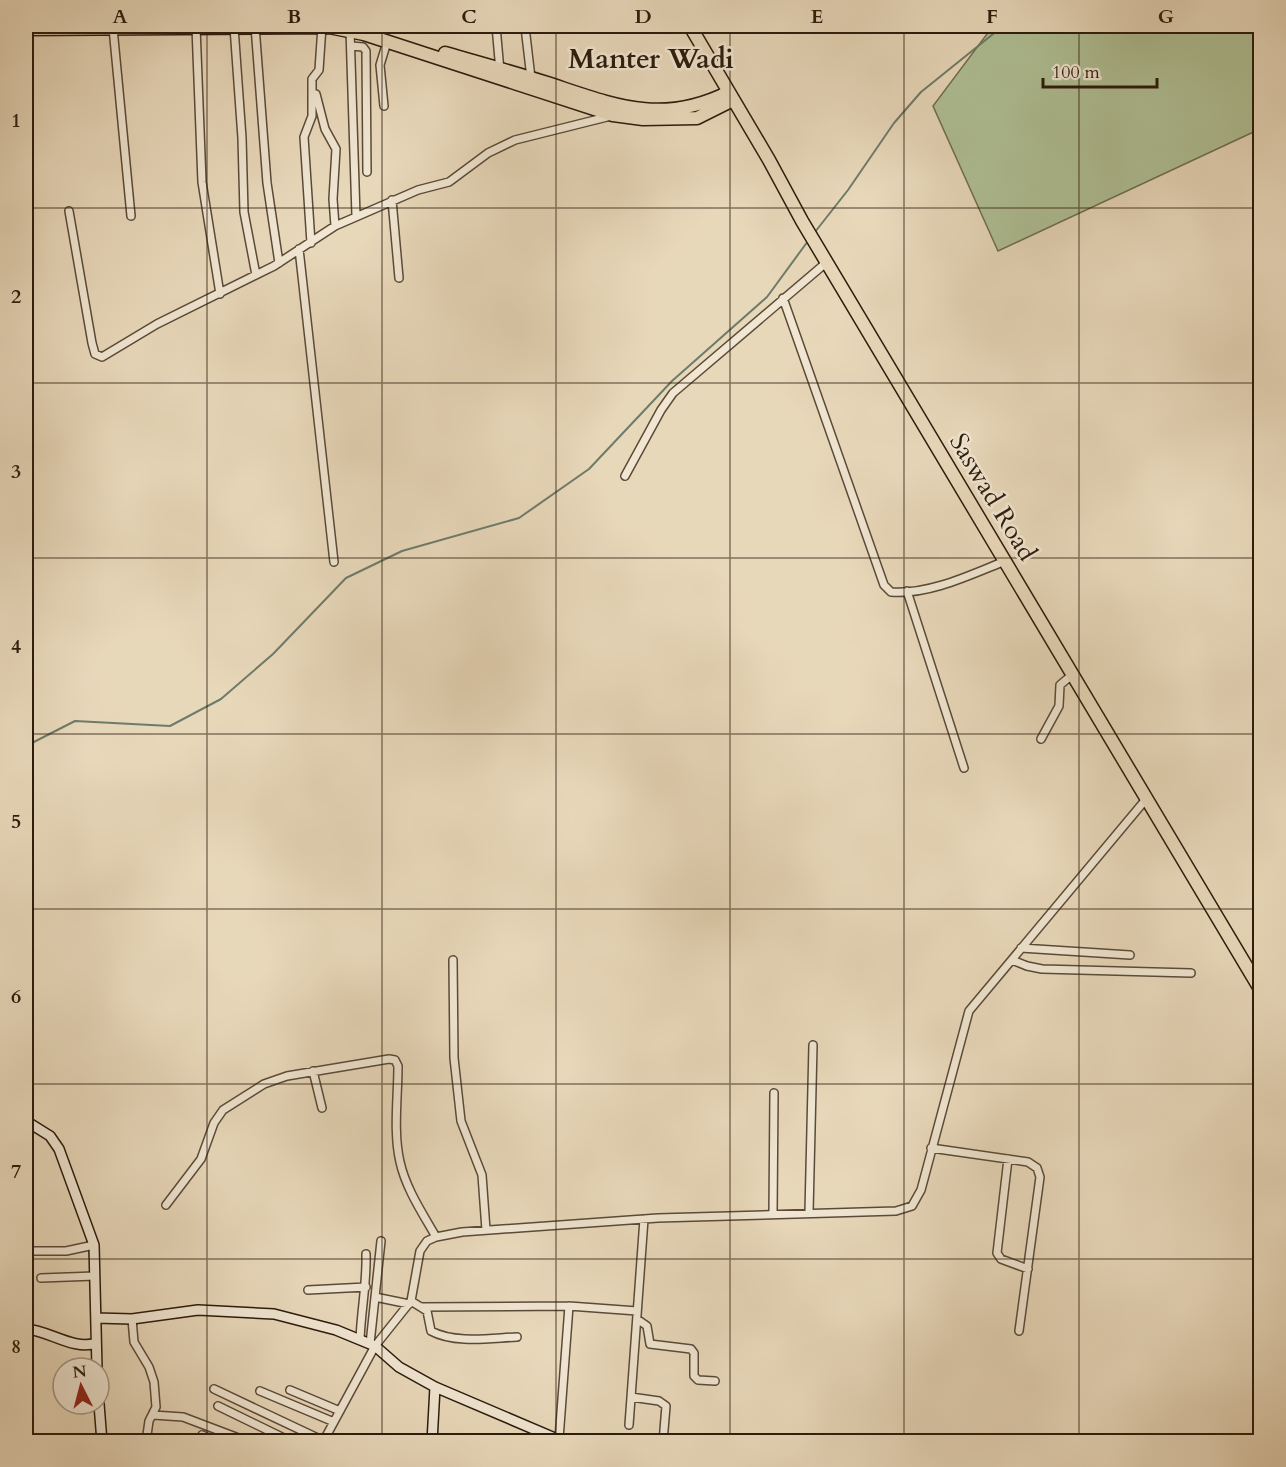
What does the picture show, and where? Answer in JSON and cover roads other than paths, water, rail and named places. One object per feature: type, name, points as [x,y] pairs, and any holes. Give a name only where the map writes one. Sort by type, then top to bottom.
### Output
[{"type":"highway","points":[[26,29],[255,26],[354,28],[643,119],[697,117],[731,96]]},
{"type":"highway","name":"Saswad Road","points":[[690,26],[802,221],[1260,989]]},
{"type":"highway","points":[[354,28],[387,42],[420,48]]},
{"type":"highway","points":[[500,74],[531,78],[614,111]]},
{"type":"street","points":[[255,26],[267,183],[279,263]]},
{"type":"street","points":[[322,26],[320,61],[316,76],[320,113],[336,149],[333,199],[335,226]]},
{"type":"street","points":[[496,26],[500,74]]},
{"type":"street","points":[[196,27],[202,182],[220,294]]},
{"type":"street","points":[[234,27],[242,138],[244,212],[256,275]]},
{"type":"street","points":[[525,27],[531,78]]},
{"type":"street","points":[[113,28],[131,216]]},
{"type":"street","points":[[354,28],[351,46],[356,216]]},
{"type":"street","points":[[384,106],[380,65],[387,42]]},
{"type":"street","points":[[351,46],[363,47],[366,51],[368,172]]},
{"type":"street","points":[[310,243],[304,137],[313,109],[312,79],[316,76]]},
{"type":"street","points":[[69,211],[95,354],[102,357],[157,324],[279,263],[335,226],[392,200],[449,182],[488,153],[515,140],[614,111]]},
{"type":"street","points":[[392,200],[399,278]]},
{"type":"street","points":[[299,249],[334,562]]},
{"type":"street","points":[[625,476],[661,410],[673,393],[827,262]]},
{"type":"street","points":[[783,298],[884,585],[891,592],[907,591],[962,578],[1005,561]]},
{"type":"street","points":[[907,591],[964,768]]},
{"type":"street","points":[[1041,738],[1059,706],[1060,685],[1073,674]]},
{"type":"street","points":[[214,1389],[324,1441],[373,1345],[410,1302],[420,1251],[427,1241],[436,1237],[486,1230],[644,1218],[896,1211],[912,1206],[921,1190],[969,1011],[1147,798]]},
{"type":"street","points":[[1021,948],[1130,955]]},
{"type":"street","points":[[453,960],[454,1058],[461,1121],[482,1175],[486,1230]]},
{"type":"street","points":[[1012,960],[1042,969],[1191,973]]},
{"type":"street","points":[[809,1212],[813,1045]]},
{"type":"street","points":[[166,1205],[201,1159],[214,1123],[223,1110],[264,1084],[287,1076],[313,1071],[368,1061],[395,1060],[398,1066],[397,1143],[400,1163],[405,1178],[436,1237]]},
{"type":"street","points":[[313,1071],[322,1108]]},
{"type":"street","points":[[773,1213],[774,1093]]},
{"type":"street","points":[[26,1121],[50,1136],[59,1149],[94,1245],[97,1356]]},
{"type":"street","points":[[931,1148],[1028,1162],[1037,1167],[1040,1177],[1019,1331]]},
{"type":"street","points":[[1008,1159],[997,1253],[1001,1259],[1028,1269]]},
{"type":"street","points":[[629,1425],[644,1218]]},
{"type":"street","points":[[373,1345],[381,1241]]},
{"type":"street","points":[[26,1312],[26,1251],[66,1251],[94,1245]]},
{"type":"street","points":[[360,1340],[361,1299],[366,1287],[366,1254]]},
{"type":"street","points":[[41,1278],[95,1276]]},
{"type":"street","points":[[308,1290],[366,1287]]},
{"type":"street","points":[[375,1297],[410,1302],[422,1307],[427,1311],[431,1331],[435,1334],[456,1338],[517,1337]]},
{"type":"street","points":[[96,1318],[132,1319],[198,1310],[274,1314],[336,1330],[373,1345],[399,1367],[435,1387],[562,1440],[569,1305]]},
{"type":"street","points":[[422,1307],[569,1305],[637,1315],[647,1326],[650,1344],[691,1349],[694,1353],[694,1376],[698,1380],[715,1381]]},
{"type":"street","points":[[132,1319],[134,1342],[149,1367],[154,1382],[156,1407],[149,1421],[146,1442]]},
{"type":"street","points":[[26,1329],[40,1331],[83,1345],[96,1343]]},
{"type":"street","points":[[432,1442],[435,1387]]},
{"type":"street","points":[[290,1390],[340,1411]]},
{"type":"street","points":[[260,1391],[334,1422]]},
{"type":"street","points":[[631,1397],[659,1401],[666,1406],[663,1442]]},
{"type":"street","points":[[218,1406],[292,1442]]},
{"type":"street","points":[[153,1415],[183,1417],[249,1442]]},
{"type":"street","points":[[100,1416],[102,1442]]},
{"type":"street","points":[[202,1435],[217,1442]]},
{"type":"waterway","points":[[815,232],[848,190],[894,123],[921,92],[1003,26]]},
{"type":"waterway","points":[[26,746],[75,721],[170,726],[221,699],[273,654],[346,578],[402,551],[519,518],[589,469],[672,381],[767,297],[808,241]]},
{"type":"district","name":"Manter Wadi","points":[[651,59]]}]
